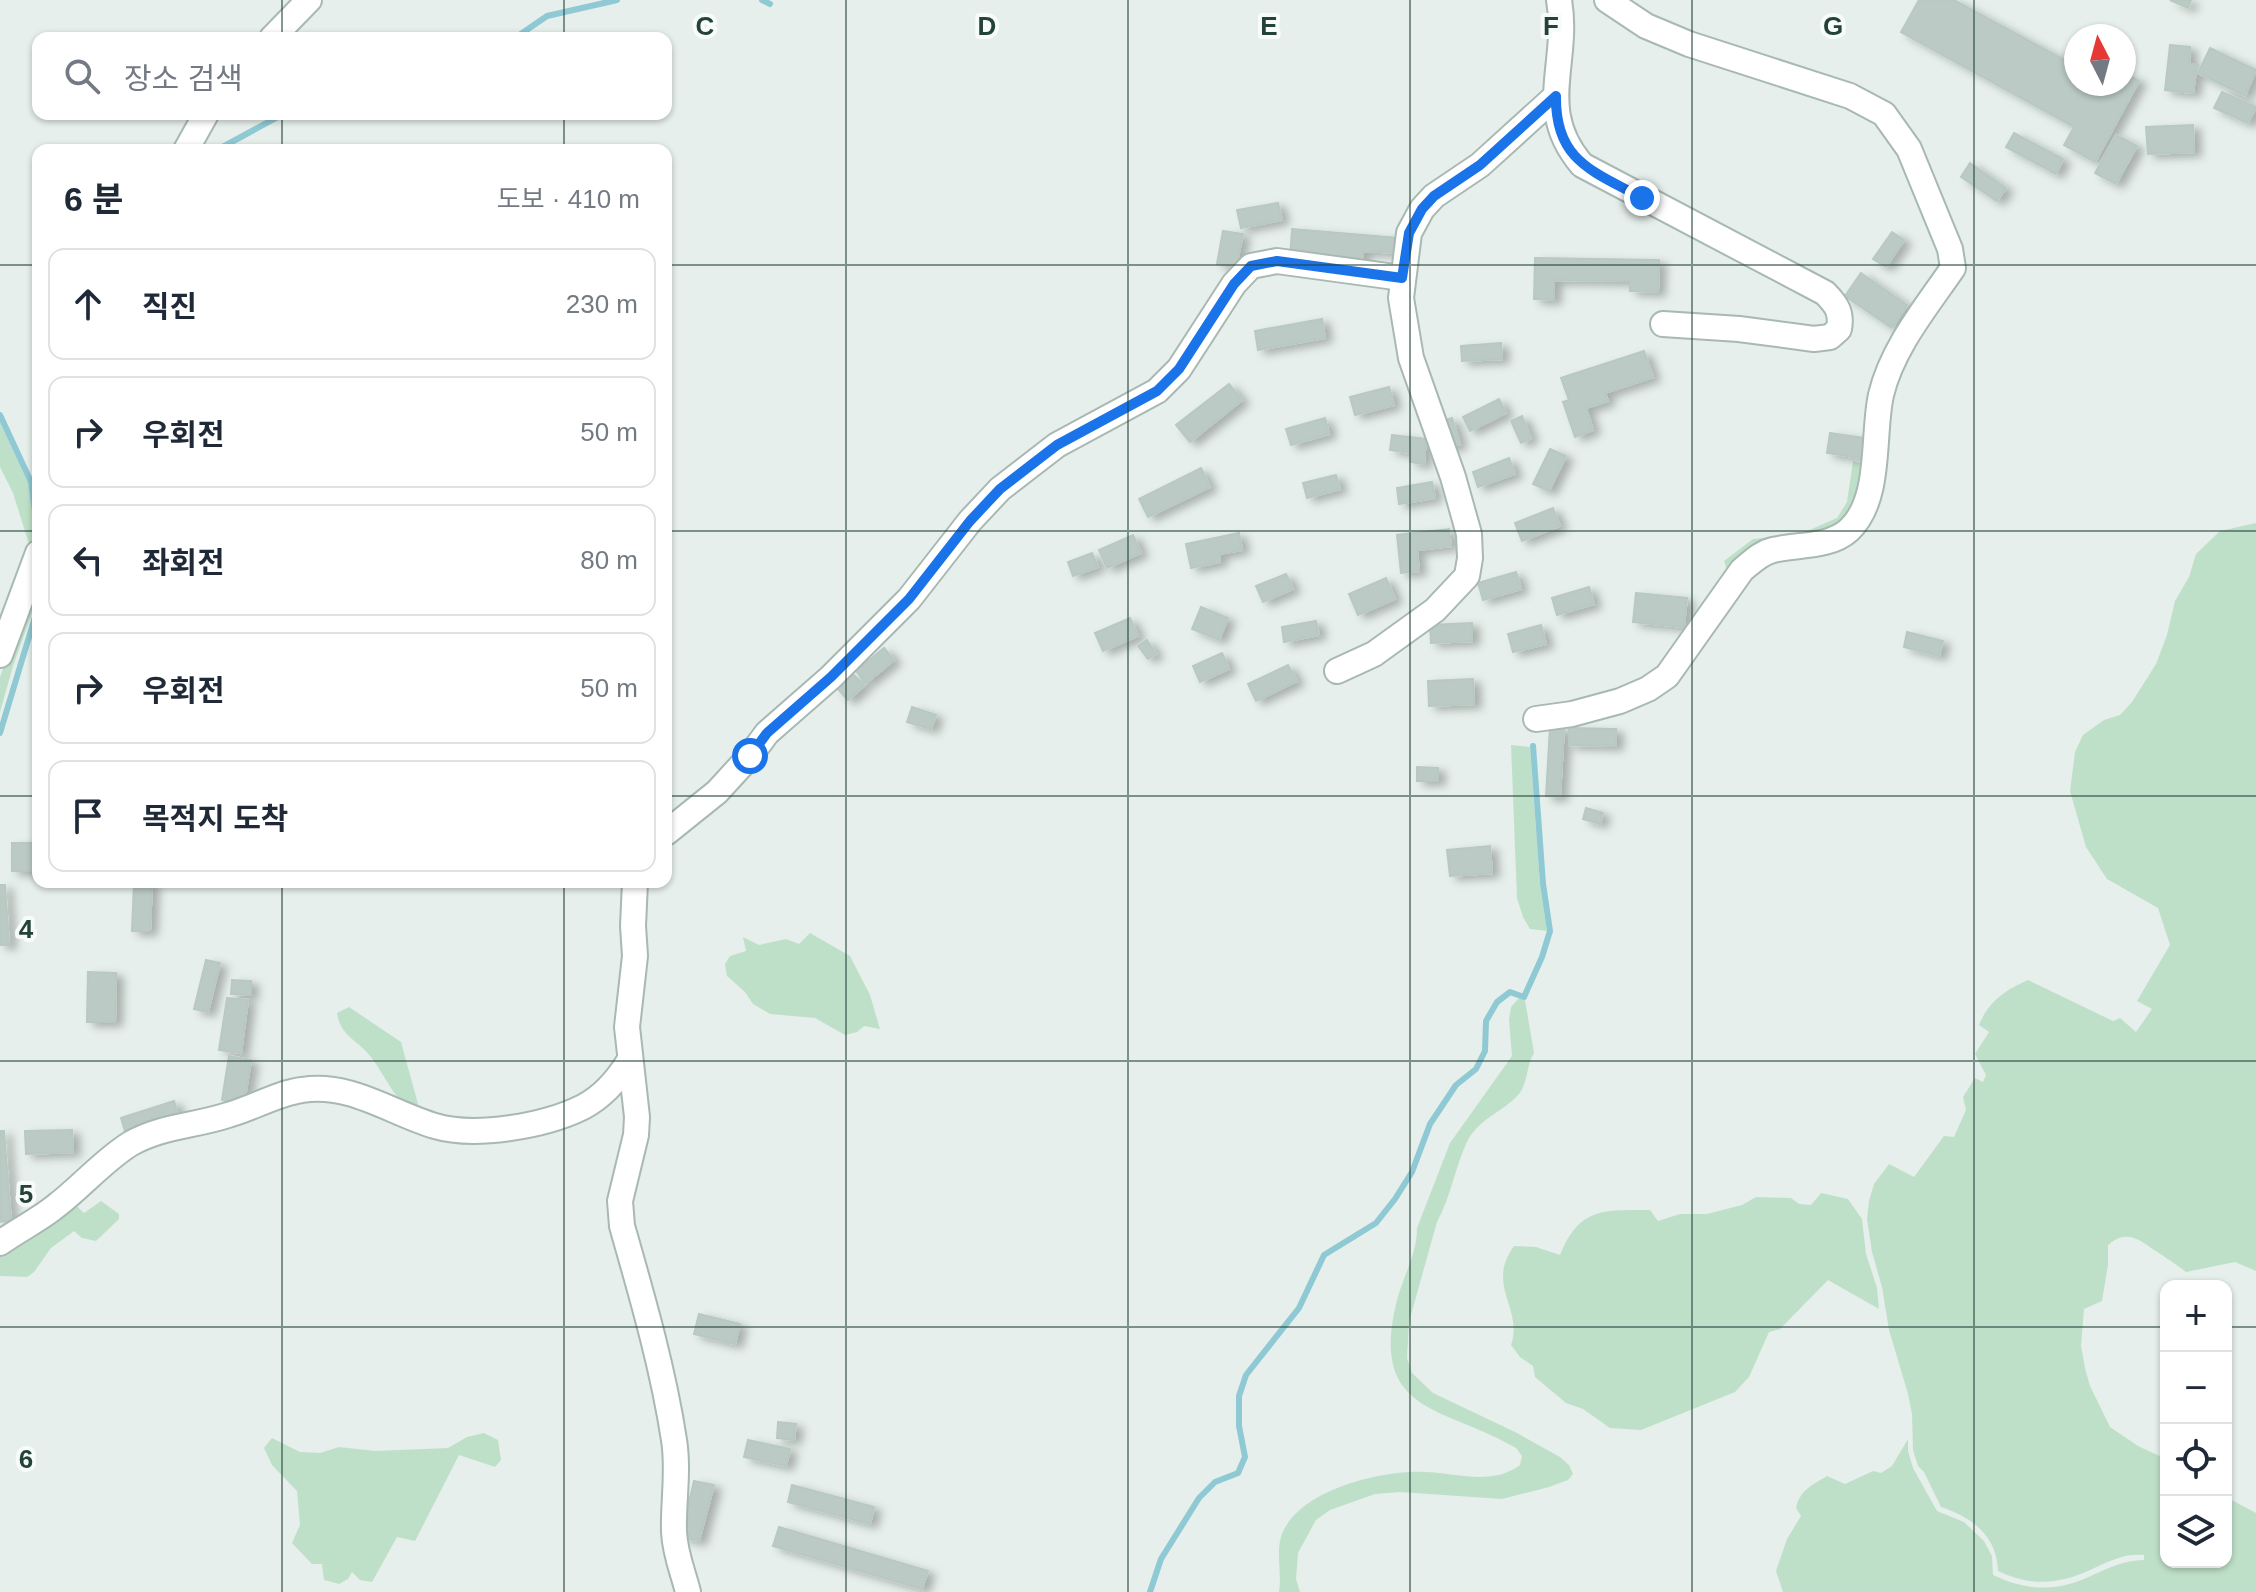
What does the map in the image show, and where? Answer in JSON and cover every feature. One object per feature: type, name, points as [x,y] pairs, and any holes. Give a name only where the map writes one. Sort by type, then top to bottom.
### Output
[{"type":"street","points":[[278,32],[309,0]]},
{"type":"street","points":[[1559,0],[1561,34],[1556,96],[1560,131],[1570,151],[1582,165],[1825,293],[1841,317],[1839,329],[1830,337],[1814,339],[1739,329],[1663,324]]},
{"type":"street","points":[[1536,719],[1599,707],[1648,689],[1667,676],[1742,570],[1757,557],[1771,551],[1836,538],[1849,529],[1860,514],[1868,492],[1881,394],[1916,322],[1953,268],[1950,249],[1909,149],[1884,114],[1850,96],[1689,44],[1646,26],[1607,0]]},
{"type":"street","points":[[1337,671],[1374,654],[1435,610],[1467,576],[1470,558],[1469,534],[1453,477],[1411,358],[1401,298],[1409,233],[1422,209],[1434,196],[1490,157],[1556,96]]},
{"type":"street","points":[[189,144],[203,120]]},
{"type":"street","points":[[672,828],[717,792],[767,733],[831,677],[909,599],[970,521],[1000,489],[1057,445],[1157,391],[1179,369],[1234,284],[1251,266],[1277,261],[1402,278]]},
{"type":"street","points":[[0,655],[32,569]]},
{"type":"street","points":[[635,888],[635,956],[627,1027],[637,1117],[636,1135],[620,1201],[622,1226],[661,1375],[674,1439],[674,1533],[679,1567],[688,1592]]},
{"type":"street","points":[[0,1243],[54,1208],[130,1144],[164,1129],[227,1116],[300,1090],[326,1088],[350,1093],[437,1127],[470,1131],[507,1128],[582,1107],[604,1092],[629,1061]]},
{"type":"green space","points":[[0,422],[28,483],[32,506],[32,548],[0,637],[0,616],[29,544],[13,493],[0,467]]},
{"type":"green space","points":[[1853,461],[1869,465],[1847,523],[1728,573],[1724,561],[1753,539],[1798,535],[1837,518],[1847,502]]},
{"type":"green space","points":[[2256,523],[2256,1271],[2235,1262],[2186,1272],[2137,1239],[2126,1237],[2114,1240],[2108,1245],[2102,1301],[2084,1309],[2081,1346],[2090,1386],[2110,1427],[2160,1456],[2160,1568],[2232,1568],[2232,1500],[2256,1513],[2256,1592],[1783,1592],[1776,1571],[1787,1539],[1801,1516],[1796,1508],[1804,1492],[1827,1476],[1845,1484],[1873,1471],[1881,1473],[1892,1466],[1908,1439],[1913,1468],[1937,1511],[1964,1522],[1984,1541],[1992,1556],[1993,1575],[2012,1583],[2042,1588],[2073,1583],[2125,1562],[2144,1560],[2144,1555],[2129,1555],[2066,1579],[2044,1582],[2021,1579],[1998,1571],[1993,1548],[1981,1530],[1963,1516],[1941,1507],[1918,1466],[1913,1450],[1912,1414],[1889,1330],[1867,1219],[1874,1184],[1889,1164],[1914,1177],[1944,1136],[1954,1137],[1966,1110],[1963,1097],[1975,1078],[1983,1082],[1986,1075],[1975,1054],[1989,1032],[1979,1025],[1988,1009],[2005,993],[2028,980],[2113,1021],[2120,1018],[2136,1032],[2152,1009],[2137,1001],[2170,945],[2158,908],[2107,879],[2086,847],[2070,791],[2075,752],[2083,735],[2104,720],[2120,715],[2132,702],[2156,664],[2175,601],[2189,577],[2196,554],[2220,531]]},
{"type":"green space","points":[[32,585],[32,614],[0,712],[0,677]]},
{"type":"green space","points":[[1511,745],[1530,747],[1540,884],[1547,931],[1530,929],[1517,898]]},
{"type":"green space","points":[[810,933],[850,956],[870,995],[880,1029],[864,1026],[857,1032],[845,1035],[815,1018],[770,1014],[753,1004],[727,976],[725,964],[730,956],[746,951],[743,937],[759,945],[786,939],[799,944]]},
{"type":"green space","points":[[1519,998],[1525,1000],[1534,1053],[1519,1094],[1479,1126],[1468,1140],[1437,1222],[1409,1322],[1407,1358],[1412,1373],[1433,1393],[1560,1457],[1573,1474],[1568,1480],[1549,1487],[1502,1499],[1400,1492],[1375,1494],[1330,1510],[1316,1520],[1298,1553],[1296,1579],[1300,1592],[1279,1592],[1281,1537],[1290,1521],[1322,1495],[1364,1479],[1386,1475],[1425,1472],[1486,1477],[1520,1465],[1522,1456],[1516,1448],[1440,1413],[1420,1402],[1404,1387],[1394,1367],[1391,1340],[1396,1304],[1415,1248],[1417,1228],[1450,1143],[1512,1056],[1509,1020],[1511,1007]]},
{"type":"green space","points":[[349,1007],[401,1042],[421,1115],[398,1098],[371,1057],[342,1027],[337,1013]]},
{"type":"green space","points":[[1821,1193],[1848,1199],[1862,1219],[1866,1254],[1877,1288],[1879,1309],[1828,1280],[1780,1329],[1769,1332],[1749,1377],[1735,1392],[1641,1430],[1610,1428],[1583,1409],[1566,1403],[1535,1377],[1533,1366],[1520,1357],[1511,1345],[1513,1320],[1503,1273],[1514,1246],[1536,1247],[1560,1255],[1576,1228],[1595,1214],[1606,1212],[1650,1210],[1658,1221],[1680,1214],[1707,1214],[1742,1205],[1756,1197],[1791,1198],[1799,1204],[1811,1205]]},
{"type":"green space","points":[[70,1200],[84,1213],[101,1201],[119,1214],[119,1219],[96,1241],[82,1238],[74,1231],[51,1248],[27,1277],[0,1276],[0,1246]]},
{"type":"green space","points":[[484,1433],[498,1440],[501,1460],[495,1467],[459,1455],[415,1541],[397,1537],[372,1582],[360,1580],[352,1572],[348,1579],[339,1584],[324,1580],[322,1564],[312,1564],[292,1543],[300,1525],[297,1491],[272,1465],[264,1448],[272,1438],[300,1452],[320,1453],[339,1447],[375,1451],[448,1448],[467,1437]]},
{"type":"building","points":[[1919,0],[1954,0],[2064,60],[2064,96],[2131,96],[2095,162],[2064,145],[2074,127],[1901,32]]},
{"type":"building","points":[[2170,0],[2191,0],[2188,8]]},
{"type":"building","points":[[2170,45],[2190,47],[2189,64],[2197,64],[2193,93],[2165,90]]},
{"type":"building","points":[[2210,48],[2256,70],[2245,96],[2198,73]]},
{"type":"building","points":[[2222,92],[2256,107],[2248,123],[2214,108]]},
{"type":"building","points":[[2193,125],[2194,152],[2148,154],[2146,127]]},
{"type":"building","points":[[2014,133],[2063,159],[2056,174],[2006,147]]},
{"type":"building","points":[[2116,135],[2137,146],[2116,184],[2095,173]]},
{"type":"building","points":[[1970,163],[2006,188],[1997,201],[1961,177]]},
{"type":"building","points":[[1278,203],[1282,220],[1241,228],[1237,210]]},
{"type":"building","points":[[1292,229],[1398,238],[1397,253],[1363,251],[1362,265],[1290,259]]},
{"type":"building","points":[[1223,231],[1243,234],[1236,267],[1217,264]]},
{"type":"building","points":[[1892,232],[1904,240],[1886,267],[1873,259]]},
{"type":"building","points":[[1535,258],[1659,260],[1658,292],[1630,291],[1630,281],[1554,280],[1554,300],[1534,299]]},
{"type":"building","points":[[1861,273],[1907,305],[1892,328],[1845,296]]},
{"type":"building","points":[[1322,319],[1325,338],[1258,350],[1255,331]]},
{"type":"building","points":[[1501,343],[1502,359],[1462,361],[1461,346]]},
{"type":"building","points":[[1644,351],[1653,377],[1605,393],[1608,401],[1586,408],[1593,430],[1575,437],[1563,402],[1569,400],[1561,378]]},
{"type":"building","points":[[1229,384],[1242,400],[1190,442],[1176,425]]},
{"type":"building","points":[[1389,387],[1394,405],[1355,415],[1350,397]]},
{"type":"building","points":[[1499,399],[1506,413],[1470,431],[1463,417]]},
{"type":"building","points":[[1522,416],[1531,438],[1521,443],[1511,421]]},
{"type":"building","points":[[1325,418],[1329,434],[1291,445],[1286,429]]},
{"type":"building","points":[[1452,418],[1460,444],[1447,448],[1439,422]]},
{"type":"building","points":[[1830,433],[1865,438],[1862,458],[1827,453]]},
{"type":"building","points":[[1392,435],[1426,439],[1424,464],[1410,462],[1411,453],[1390,450]]},
{"type":"building","points":[[1550,449],[1566,456],[1549,491],[1533,484]]},
{"type":"building","points":[[1509,458],[1515,474],[1478,487],[1473,472]]},
{"type":"building","points":[[1201,468],[1210,487],[1148,517],[1139,499]]},
{"type":"building","points":[[1336,475],[1340,489],[1307,498],[1303,483]]},
{"type":"building","points":[[1432,482],[1435,498],[1399,504],[1397,488]]},
{"type":"building","points":[[1553,508],[1560,526],[1522,541],[1515,523]]},
{"type":"building","points":[[1449,529],[1451,546],[1417,550],[1419,571],[1401,573],[1397,535]]},
{"type":"building","points":[[1239,533],[1242,550],[1219,554],[1220,562],[1191,568],[1186,544]]},
{"type":"building","points":[[1133,535],[1141,553],[1107,568],[1099,550]]},
{"type":"building","points":[[1092,553],[1098,567],[1073,576],[1068,562]]},
{"type":"building","points":[[1516,572],[1521,589],[1483,600],[1478,583]]},
{"type":"building","points":[[1286,574],[1293,589],[1263,602],[1256,586]]},
{"type":"building","points":[[1386,578],[1395,599],[1358,615],[1349,594]]},
{"type":"building","points":[[1589,587],[1594,604],[1557,615],[1552,598]]},
{"type":"building","points":[[1636,593],[1687,598],[1684,627],[1633,622]]},
{"type":"building","points":[[1201,607],[1228,618],[1219,640],[1192,629]]},
{"type":"building","points":[[1130,618],[1138,636],[1103,651],[1095,633]]},
{"type":"building","points":[[1316,621],[1319,635],[1284,642],[1282,627]]},
{"type":"building","points":[[1472,623],[1472,641],[1431,643],[1430,625]]},
{"type":"building","points":[[1541,625],[1546,644],[1513,652],[1508,634]]},
{"type":"building","points":[[1907,632],[1943,641],[1939,656],[1904,647]]},
{"type":"building","points":[[1147,640],[1156,654],[1148,659],[1138,646]]},
{"type":"building","points":[[884,648],[894,660],[866,683],[856,671]]},
{"type":"building","points":[[1222,653],[1229,669],[1200,682],[1193,666]]},
{"type":"building","points":[[1288,665],[1297,681],[1256,701],[1248,684]]},
{"type":"building","points":[[853,674],[864,686],[848,700],[837,688]]},
{"type":"building","points":[[1473,679],[1474,704],[1429,706],[1428,681]]},
{"type":"building","points":[[912,707],[936,715],[931,729],[907,722]]},
{"type":"building","points":[[1550,727],[1564,728],[1560,797],[1546,796]]},
{"type":"building","points":[[1569,728],[1616,729],[1616,746],[1569,745]]},
{"type":"building","points":[[1417,767],[1438,768],[1438,781],[1417,781]]},
{"type":"building","points":[[1586,808],[1603,813],[1600,824],[1583,819]]},
{"type":"building","points":[[12,843],[32,843],[32,871],[12,871]]},
{"type":"building","points":[[1490,846],[1492,873],[1450,876],[1447,850]]},
{"type":"building","points":[[0,885],[5,885],[9,945],[0,945]]},
{"type":"building","points":[[134,888],[152,888],[150,931],[132,931]]},
{"type":"building","points":[[206,960],[220,963],[208,1012],[194,1009]]},
{"type":"building","points":[[88,972],[116,973],[115,1022],[87,1022]]},
{"type":"building","points":[[232,980],[251,981],[251,995],[231,994]]},
{"type":"building","points":[[227,998],[248,1000],[241,1053],[219,1050]]},
{"type":"building","points":[[229,1056],[251,1060],[244,1104],[222,1100]]},
{"type":"building","points":[[174,1101],[178,1114],[125,1131],[121,1118]]},
{"type":"building","points":[[72,1130],[73,1152],[26,1154],[25,1131]]},
{"type":"building","points":[[0,1131],[4,1131],[11,1221],[0,1222]]},
{"type":"building","points":[[699,1314],[740,1324],[735,1344],[694,1334]]},
{"type":"building","points":[[778,1422],[796,1424],[794,1440],[777,1438]]},
{"type":"building","points":[[748,1440],[790,1449],[786,1466],[744,1457]]},
{"type":"building","points":[[694,1481],[714,1485],[699,1541],[681,1537]]},
{"type":"building","points":[[792,1485],[874,1507],[870,1524],[788,1502]]},
{"type":"building","points":[[779,1527],[928,1571],[922,1589],[773,1546]]},
{"type":"waterway","points":[[524,32],[547,16],[617,0]]},
{"type":"waterway","points":[[762,0],[770,4]]},
{"type":"waterway","points":[[228,144],[272,120]]},
{"type":"waterway","points":[[0,415],[32,489]]},
{"type":"waterway","points":[[0,733],[32,627]]},
{"type":"waterway","points":[[1150,1592],[1161,1559],[1199,1498],[1215,1482],[1238,1473],[1245,1457],[1239,1426],[1239,1396],[1246,1375],[1299,1308],[1324,1255],[1376,1223],[1395,1199],[1412,1172],[1430,1124],[1456,1085],[1476,1069],[1485,1051],[1486,1021],[1497,1002],[1510,992],[1524,997],[1550,931],[1543,884],[1533,746]]},
{"type":"route","points":[[750,756],[767,733],[831,677],[909,599],[950,545],[1000,489],[1057,445],[1157,391],[1179,369],[1209,319],[1251,266],[1277,261],[1402,278],[1409,233],[1422,209],[1434,196],[1499,149],[1556,96],[1560,131],[1570,151],[1582,165],[1642,198]]}]
